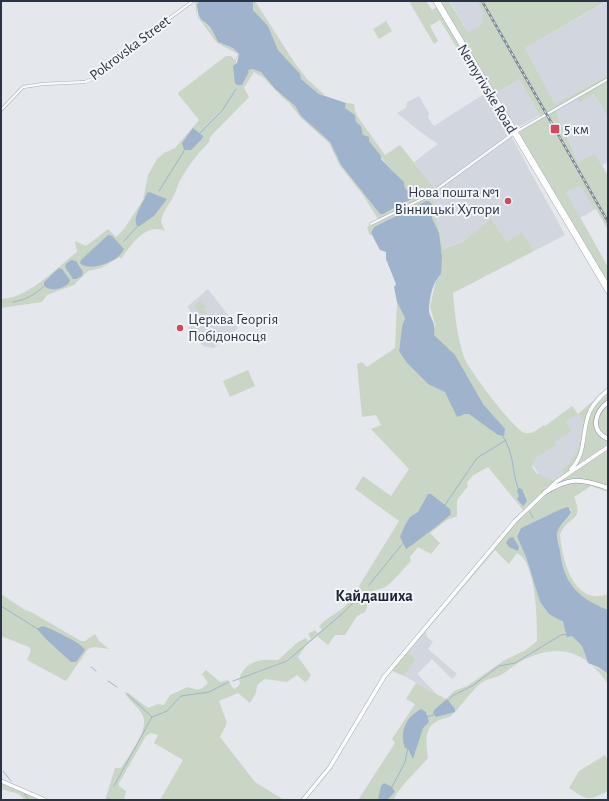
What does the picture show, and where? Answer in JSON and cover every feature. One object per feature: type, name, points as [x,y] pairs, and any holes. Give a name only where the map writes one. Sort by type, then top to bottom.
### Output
[{"type":"highway","points":[[608,402],[597,414],[595,422],[600,434],[608,439]]},
{"type":"highway","points":[[544,493],[558,484],[573,480],[584,481],[608,488]]},
{"type":"main road","name":"Nemyrivske Road","points":[[435,1],[608,286]]},
{"type":"main road","name":"Nemyrivske Road","points":[[438,1],[608,292]]},
{"type":"main road","points":[[303,800],[330,767],[384,677],[515,521],[578,460],[590,410],[597,400],[608,390]]},
{"type":"main road","points":[[556,482],[608,447]]},
{"type":"main road","points":[[1,781],[45,800]]},
{"type":"street","name":"Pokrovska Street","points":[[1,110],[23,87],[43,84],[85,82],[95,78],[144,37],[193,1]]},
{"type":"street","points":[[371,224],[426,197],[515,133],[608,79]]},
{"type":"shaded area","points":[[450,1],[477,1],[485,14],[483,23],[468,32]]},
{"type":"shaded area","points":[[608,1],[608,75],[555,104],[525,48]]},
{"type":"shaded area","points":[[519,79],[540,115],[518,127],[515,125],[495,94]]},
{"type":"shaded area","points":[[487,92],[565,235],[534,251],[522,232],[506,242],[465,240],[443,249],[432,193],[436,190],[414,162],[438,144],[397,113],[406,108],[407,102],[419,96],[429,113],[428,118],[434,126]]},
{"type":"shaded area","points":[[594,94],[608,118],[608,162],[602,165],[595,153],[578,162],[558,117],[556,108],[575,97],[579,102]]},
{"type":"shaded area","points":[[580,184],[594,210],[580,218],[566,192]]},
{"type":"shaded area","points":[[208,289],[238,328],[214,348],[203,346],[188,328],[198,320],[187,307]]},
{"type":"shaded area","points":[[578,414],[583,420],[577,455],[561,471],[563,474],[547,487],[533,465],[536,458],[556,445],[555,442],[572,431],[566,422]]},
{"type":"shaded area","points":[[423,629],[426,631],[427,637],[433,642],[428,649],[457,674],[452,679],[432,659],[417,674],[437,694],[404,676],[416,659],[406,650]]},
{"type":"green space","points":[[195,1],[200,1],[197,4],[197,15],[212,30],[218,42],[233,48],[239,54],[236,61],[242,85],[249,72],[248,70],[253,68],[261,72],[275,89],[295,106],[301,116],[330,142],[341,165],[380,214],[390,211],[411,200],[412,194],[405,188],[404,182],[397,177],[363,135],[361,126],[356,122],[355,115],[345,108],[346,103],[354,104],[357,116],[385,155],[400,145],[436,190],[432,193],[443,249],[464,241],[491,219],[506,242],[522,232],[534,251],[453,293],[457,325],[464,357],[467,364],[501,410],[519,429],[525,433],[533,432],[544,425],[545,426],[572,406],[578,414],[566,422],[572,431],[555,442],[556,445],[536,458],[532,467],[536,473],[553,481],[523,510],[488,467],[472,476],[467,483],[468,486],[457,500],[457,516],[447,520],[430,533],[440,543],[431,554],[418,547],[410,557],[411,561],[394,580],[383,588],[375,590],[369,594],[369,601],[365,612],[357,616],[345,635],[335,635],[328,645],[317,636],[306,645],[298,657],[311,675],[307,681],[305,682],[297,675],[287,682],[265,679],[257,685],[256,693],[250,703],[238,693],[219,701],[227,723],[220,737],[255,782],[284,800],[160,800],[183,760],[154,743],[158,735],[151,733],[146,736],[119,783],[119,786],[126,791],[124,800],[105,800],[115,768],[121,768],[136,745],[144,726],[144,720],[140,710],[126,695],[128,693],[148,708],[158,704],[164,705],[170,695],[188,687],[198,690],[205,686],[208,683],[202,674],[206,670],[220,682],[228,680],[235,689],[240,684],[240,676],[247,667],[260,660],[278,660],[298,642],[306,638],[308,641],[311,639],[308,634],[315,630],[318,633],[322,630],[319,627],[323,622],[342,609],[360,591],[359,586],[399,521],[355,489],[363,476],[391,496],[409,469],[371,429],[381,425],[376,415],[362,417],[357,364],[362,362],[367,367],[395,348],[397,302],[405,318],[399,347],[407,363],[428,384],[435,324],[430,307],[442,253],[432,218],[431,202],[426,201],[374,227],[370,236],[367,227],[416,201],[378,219],[363,195],[340,166],[329,143],[301,118],[289,103],[281,96],[264,78],[254,72],[244,88],[249,97],[211,136],[209,139],[210,141],[194,159],[180,181],[162,218],[161,222],[165,231],[158,229],[145,232],[129,247],[121,259],[120,257],[101,268],[88,271],[74,285],[47,295],[42,302],[1,308],[1,299],[22,294],[32,288],[77,252],[75,241],[86,246],[108,229],[116,237],[124,229],[143,200],[148,175],[157,159],[164,153],[175,148],[199,120],[178,94],[179,92],[226,56],[231,56],[235,60],[238,54],[217,43],[197,16]]},
{"type":"green space","points":[[253,1],[255,1],[294,62],[307,79],[325,95],[319,94],[301,79],[278,50],[268,26],[253,10]]},
{"type":"green space","points":[[413,1],[426,1],[432,10],[437,7],[485,89],[484,91],[481,91],[482,89],[469,72],[470,67],[466,66],[467,65],[440,20],[430,26],[438,41],[434,44],[410,3]]},
{"type":"green space","points":[[440,1],[449,1],[468,32],[483,23],[482,16],[484,14],[477,1],[607,1],[525,48],[555,104],[608,75],[608,118],[594,94],[579,103],[576,97],[556,109],[558,117],[578,162],[595,153],[608,176],[608,230],[596,209],[594,210],[580,185],[566,192],[608,267],[608,282],[519,133],[525,128],[525,126],[541,117],[519,79],[495,94]]},
{"type":"green space","points":[[386,21],[392,31],[379,39],[373,29]]},
{"type":"green space","points":[[201,300],[206,307],[203,309],[207,313],[203,317],[194,306]]},
{"type":"green space","points":[[248,370],[255,386],[230,397],[223,381]]},
{"type":"green space","points":[[608,388],[608,492],[591,486],[574,497],[577,505],[576,515],[563,529],[560,535],[567,568],[572,579],[578,588],[586,594],[596,596],[608,594],[608,613],[588,602],[574,589],[565,572],[557,535],[559,527],[570,515],[571,509],[561,509],[521,528],[517,534],[526,557],[540,602],[565,625],[567,636],[572,636],[582,646],[588,662],[570,653],[559,651],[547,652],[534,655],[521,661],[501,675],[483,682],[450,717],[441,719],[431,726],[427,736],[428,758],[404,784],[393,800],[358,800],[395,743],[392,739],[415,704],[406,699],[416,683],[446,699],[454,691],[467,686],[505,660],[526,650],[537,641],[536,607],[529,568],[524,559],[517,553],[509,564],[495,550],[426,631],[423,629],[516,523],[558,484],[555,479],[563,474],[561,471],[573,459],[578,448],[583,421],[578,414]]},
{"type":"green space","points":[[1,594],[25,610],[81,641],[85,641],[95,634],[99,641],[109,649],[94,647],[88,649],[66,681],[27,660],[31,650],[29,647],[1,636]]},
{"type":"green space","points":[[406,650],[416,659],[404,676],[390,670]]},
{"type":"green space","points":[[591,665],[608,674],[608,684],[599,672]]},
{"type":"green space","points":[[605,755],[608,760],[608,791],[596,797],[588,798],[569,788],[579,771]]},
{"type":"green space","points":[[1,781],[45,800],[25,800],[19,794],[1,789]]},
{"type":"water","points":[[200,1],[253,1],[253,10],[268,26],[278,50],[300,74],[301,79],[319,94],[346,103],[345,108],[355,115],[356,122],[361,126],[363,135],[369,137],[369,141],[381,156],[381,159],[404,182],[405,188],[413,195],[412,199],[383,214],[380,214],[341,165],[330,142],[301,116],[295,106],[275,89],[261,72],[253,69],[248,70],[249,72],[242,85],[237,85],[235,83],[233,66],[237,63],[239,54],[233,48],[218,42],[209,26],[200,18],[198,15],[197,4]]},
{"type":"water","points":[[193,128],[203,136],[202,139],[191,150],[184,150],[182,143]]},
{"type":"water","points":[[149,192],[167,199],[154,216],[138,227],[136,219],[138,210]]},
{"type":"water","points":[[426,201],[429,201],[432,204],[432,218],[439,233],[442,257],[441,274],[434,285],[429,305],[430,314],[434,323],[434,335],[455,355],[483,404],[505,429],[504,436],[498,435],[469,414],[457,417],[445,392],[428,384],[407,363],[399,351],[402,327],[405,318],[397,302],[394,287],[396,284],[386,259],[386,252],[380,250],[371,233],[374,227]]},
{"type":"water","points":[[108,235],[112,236],[124,249],[117,258],[104,264],[90,267],[84,266],[80,263],[81,260]]},
{"type":"water","points":[[71,260],[76,261],[83,272],[82,276],[76,279],[73,279],[65,267]]},
{"type":"water","points":[[59,268],[62,269],[70,280],[69,283],[64,287],[57,289],[50,289],[44,286],[44,282]]},
{"type":"water","points":[[518,488],[522,489],[527,501],[523,506],[517,499],[519,496],[517,491]]},
{"type":"water","points":[[428,494],[431,494],[450,509],[451,514],[444,521],[406,549],[400,537],[410,517],[418,512]]},
{"type":"water","points":[[568,507],[571,512],[557,533],[562,563],[569,581],[574,588],[588,600],[608,610],[608,674],[598,667],[588,663],[582,646],[572,636],[567,637],[563,622],[549,614],[540,602],[526,557],[517,536],[521,528]]},
{"type":"water","points":[[513,537],[519,547],[518,551],[509,547],[506,543],[509,538]]},
{"type":"water","points":[[42,626],[65,636],[83,647],[85,650],[76,662],[71,662],[47,640],[37,629]]},
{"type":"water","points":[[447,699],[455,709],[455,712],[436,717],[433,713],[434,710]]},
{"type":"water","points":[[421,709],[426,712],[429,722],[423,728],[413,759],[408,749],[405,748],[403,742],[403,730],[411,716]]},
{"type":"water","points":[[384,783],[392,787],[395,792],[387,800],[378,800],[381,786]]},
{"type":"waterway","points":[[199,134],[222,111],[236,89]]},
{"type":"waterway","points":[[159,191],[184,151]]},
{"type":"waterway","points":[[124,241],[137,227]]},
{"type":"waterway","points":[[13,302],[30,297],[43,287]]},
{"type":"waterway","points":[[502,435],[511,455],[518,488]]},
{"type":"waterway","points":[[445,505],[477,458],[506,440]]},
{"type":"waterway","points":[[530,512],[533,518]]},
{"type":"waterway","points":[[369,585],[404,542]]},
{"type":"waterway","points":[[233,681],[287,661],[343,613],[364,592]]},
{"type":"waterway","points":[[1,606],[38,629]]},
{"type":"waterway","points":[[449,700],[452,696],[472,686],[499,666],[515,663],[561,635],[568,634]]},
{"type":"waterway","points":[[91,667],[96,671]]},
{"type":"waterway","points":[[108,681],[117,687]]},
{"type":"waterway","points":[[126,693],[152,717],[167,711],[181,696],[209,692],[229,682]]},
{"type":"waterway","points":[[425,717],[434,715]]},
{"type":"waterway","points":[[114,786],[152,717]]},
{"type":"waterway","points":[[392,787],[405,762],[408,748]]},
{"type":"waterway","points":[[3,771],[11,781]]},
{"type":"waterway","points":[[24,793],[29,800]]},
{"type":"railway","points":[[482,1],[608,222]]},
{"type":"place","name":"5 км","points":[[555,129]]},
{"type":"place","name":"Нова пошта №1 Вінницькі Хутори","points":[[508,201]]},
{"type":"place","name":"Церква Георгія Побідоносця","points":[[180,328]]},
{"type":"district","name":"Кайдашиха","points":[[374,596]]}]
